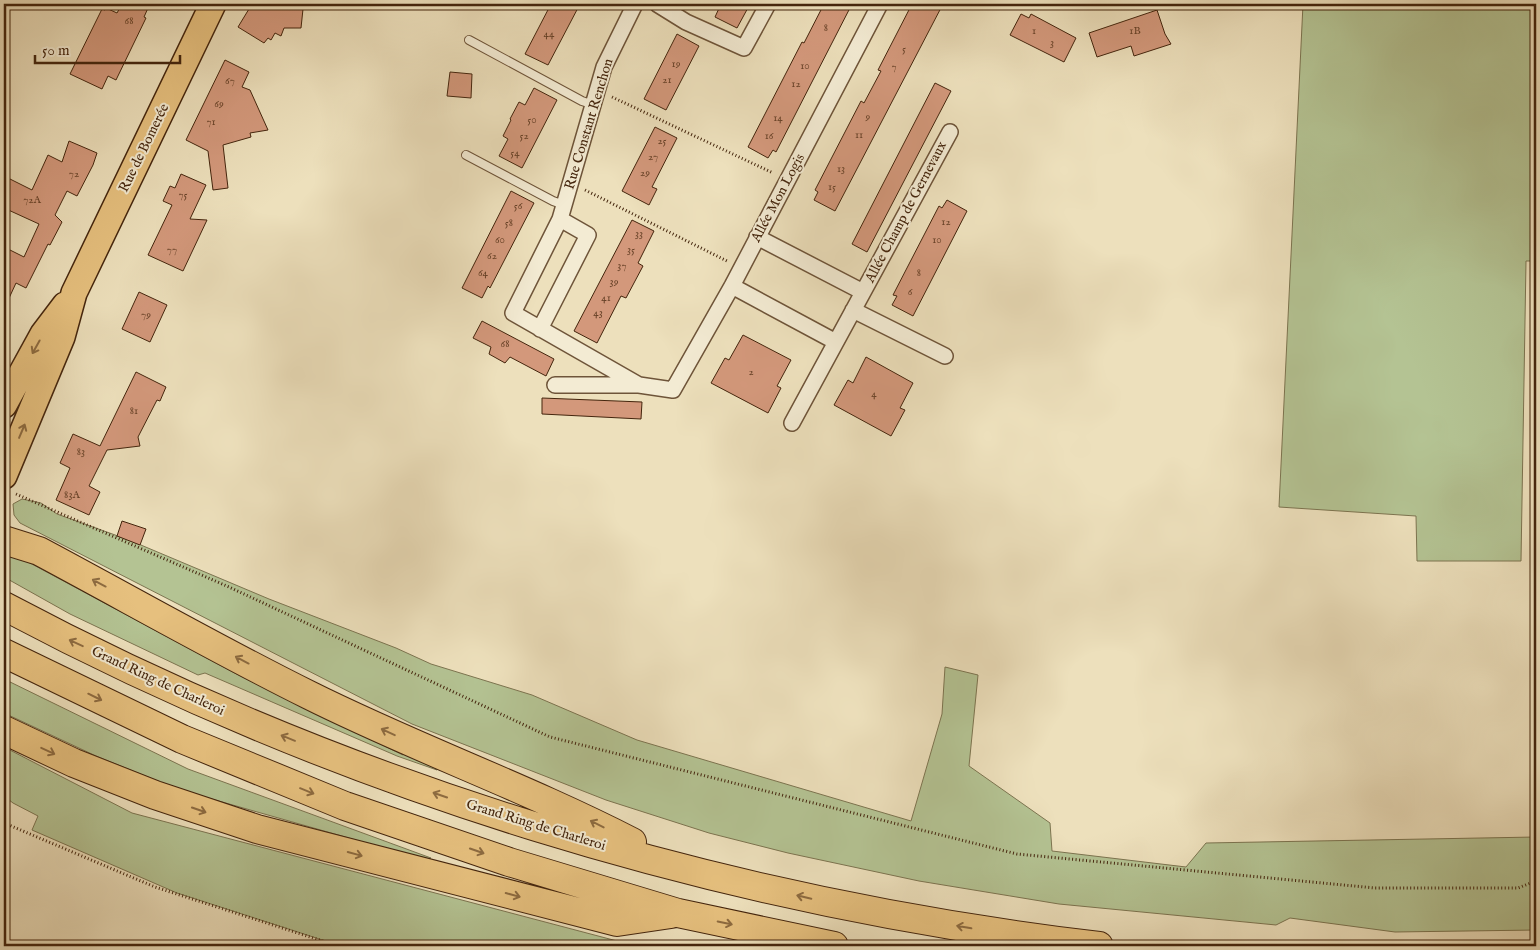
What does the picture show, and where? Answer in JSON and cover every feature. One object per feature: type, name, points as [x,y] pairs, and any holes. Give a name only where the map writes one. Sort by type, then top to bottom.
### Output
[{"type":"highway","points":[[4,522],[39,552]]},
{"type":"highway","points":[[4,540],[39,552],[309,695],[432,752],[581,815],[687,870]]},
{"type":"highway","name":"Grand Ring de Charleroi","points":[[4,606],[197,700],[361,768],[518,822],[687,870],[853,908],[1022,937],[1098,946]]},
{"type":"highway","points":[[4,653],[182,739],[345,806],[509,862],[678,913],[834,946]]},
{"type":"highway","points":[[4,730],[74,763],[146,791],[257,829],[617,922],[678,913]]},
{"type":"main road","name":"Rue de Bomerée","points":[[8,485],[62,337],[74,293],[213,4]]},
{"type":"main road","name":"Rue de Bomerée","points":[[4,405],[44,334],[74,293]]},
{"type":"street","name":"Rue Constant Renchon","points":[[635,4],[604,67],[562,212],[512,313],[639,385],[673,390]]},
{"type":"street","points":[[656,4],[686,22],[744,48],[768,4]]},
{"type":"street","name":"Allée Mon Logis","points":[[673,390],[732,286],[880,4]]},
{"type":"street","name":"Allée Champ de Gernevaux","points":[[792,423],[950,132]]},
{"type":"street","points":[[540,329],[588,235],[562,212]]},
{"type":"street","name":"Allée Champ de Gernevaux","points":[[758,237],[863,292]]},
{"type":"street","points":[[732,286],[836,342]]},
{"type":"street","points":[[853,310],[945,356]]},
{"type":"street","points":[[555,385],[639,385]]},
{"type":"lane","points":[[469,40],[582,101],[596,98]]},
{"type":"lane","points":[[466,155],[553,202],[562,212]]},
{"type":"path","points":[[596,98],[788,180]]},
{"type":"path","points":[[571,183],[741,268]]},
{"type":"path","points":[[8,485],[550,737],[1018,854],[1375,888],[1518,888],[1536,881]]},
{"type":"path","points":[[4,823],[155,887],[338,946]]},
{"type":"green space","points":[[1303,4],[1536,4],[1536,261],[1526,261],[1521,561],[1417,561],[1416,516],[1279,507]]},
{"type":"green space","points":[[22,499],[41,503],[57,514],[129,540],[269,599],[396,648],[431,664],[532,695],[637,740],[911,821],[942,714],[945,667],[978,675],[969,766],[1050,823],[1052,851],[1186,867],[1206,843],[1536,837],[1536,930],[1395,932],[1290,918],[1276,925],[1059,904],[919,881],[788,853],[709,833],[606,800],[412,724],[20,523],[14,515],[13,504]]},
{"type":"green space","points":[[4,549],[242,677],[403,755],[405,751],[435,765],[437,770],[397,756],[205,673],[198,675],[70,614],[4,577]]},
{"type":"green space","points":[[4,679],[188,769],[431,858],[426,860],[180,790],[96,756],[4,713]]},
{"type":"green space","points":[[4,747],[132,813],[636,946],[341,946],[177,893],[32,830],[38,816],[4,796]]},
{"type":"building","points":[[122,4],[140,4],[148,8],[144,17],[146,18],[116,80],[108,76],[102,89],[70,74],[102,9],[105,10],[106,8],[117,13]]},
{"type":"building","points":[[252,4],[277,4],[303,9],[301,28],[284,28],[281,36],[275,33],[271,40],[268,38],[264,43],[238,27]]},
{"type":"building","points":[[551,4],[580,4],[548,65],[525,54]]},
{"type":"building","points":[[721,4],[750,4],[737,28],[715,17]]},
{"type":"building","points":[[824,4],[852,4],[776,152],[773,150],[768,158],[748,147],[802,42],[804,43]]},
{"type":"building","points":[[912,4],[943,4],[835,211],[814,200],[818,192],[815,190],[861,101],[864,103],[881,71],[878,70]]},
{"type":"building","points":[[1157,10],[1165,34],[1171,44],[1134,56],[1131,46],[1097,57],[1089,33]]},
{"type":"building","points":[[1021,14],[1029,18],[1031,14],[1076,38],[1064,62],[1010,35]]},
{"type":"building","points":[[677,34],[699,46],[666,110],[644,99]]},
{"type":"building","points":[[225,60],[249,72],[242,87],[250,90],[268,130],[250,133],[251,137],[223,145],[228,188],[213,190],[208,151],[186,140]]},
{"type":"building","points":[[450,72],[472,74],[471,98],[447,96]]},
{"type":"building","points":[[935,83],[951,91],[867,252],[852,244]]},
{"type":"building","points":[[534,88],[557,100],[522,168],[499,156],[508,139],[503,136],[510,119],[519,102],[525,105]]},
{"type":"building","points":[[655,127],[677,138],[652,187],[657,189],[649,205],[622,191]]},
{"type":"building","points":[[69,141],[97,153],[93,165],[77,196],[67,191],[55,215],[62,222],[50,245],[48,244],[26,288],[16,283],[4,309],[4,247],[24,257],[39,224],[4,208],[4,176],[32,190],[48,155],[62,162]]},
{"type":"building","points":[[181,174],[206,185],[190,219],[207,220],[183,271],[148,255],[172,205],[163,201],[170,186],[175,188]]},
{"type":"building","points":[[511,191],[534,203],[490,288],[488,286],[482,298],[462,288]]},
{"type":"building","points":[[947,200],[967,211],[913,316],[892,305],[897,296],[893,295],[939,206],[942,208]]},
{"type":"building","points":[[632,220],[654,231],[638,263],[643,266],[626,298],[621,296],[597,343],[574,331]]},
{"type":"building","points":[[139,292],[167,305],[150,342],[122,329]]},
{"type":"building","points":[[482,321],[554,359],[546,376],[510,357],[505,363],[489,354],[491,347],[473,338]]},
{"type":"building","points":[[743,335],[791,360],[777,386],[781,388],[768,413],[711,383],[725,358],[729,360]]},
{"type":"building","points":[[866,357],[913,383],[900,408],[905,410],[891,436],[834,405],[848,380],[853,383]]},
{"type":"building","points":[[136,372],[166,387],[160,401],[157,400],[138,437],[140,446],[107,450],[89,486],[100,492],[89,515],[56,500],[70,468],[60,463],[73,434],[100,446]]},
{"type":"building","points":[[542,398],[642,402],[641,419],[542,414]]},
{"type":"building","points":[[122,521],[146,529],[140,545],[117,536]]}]
